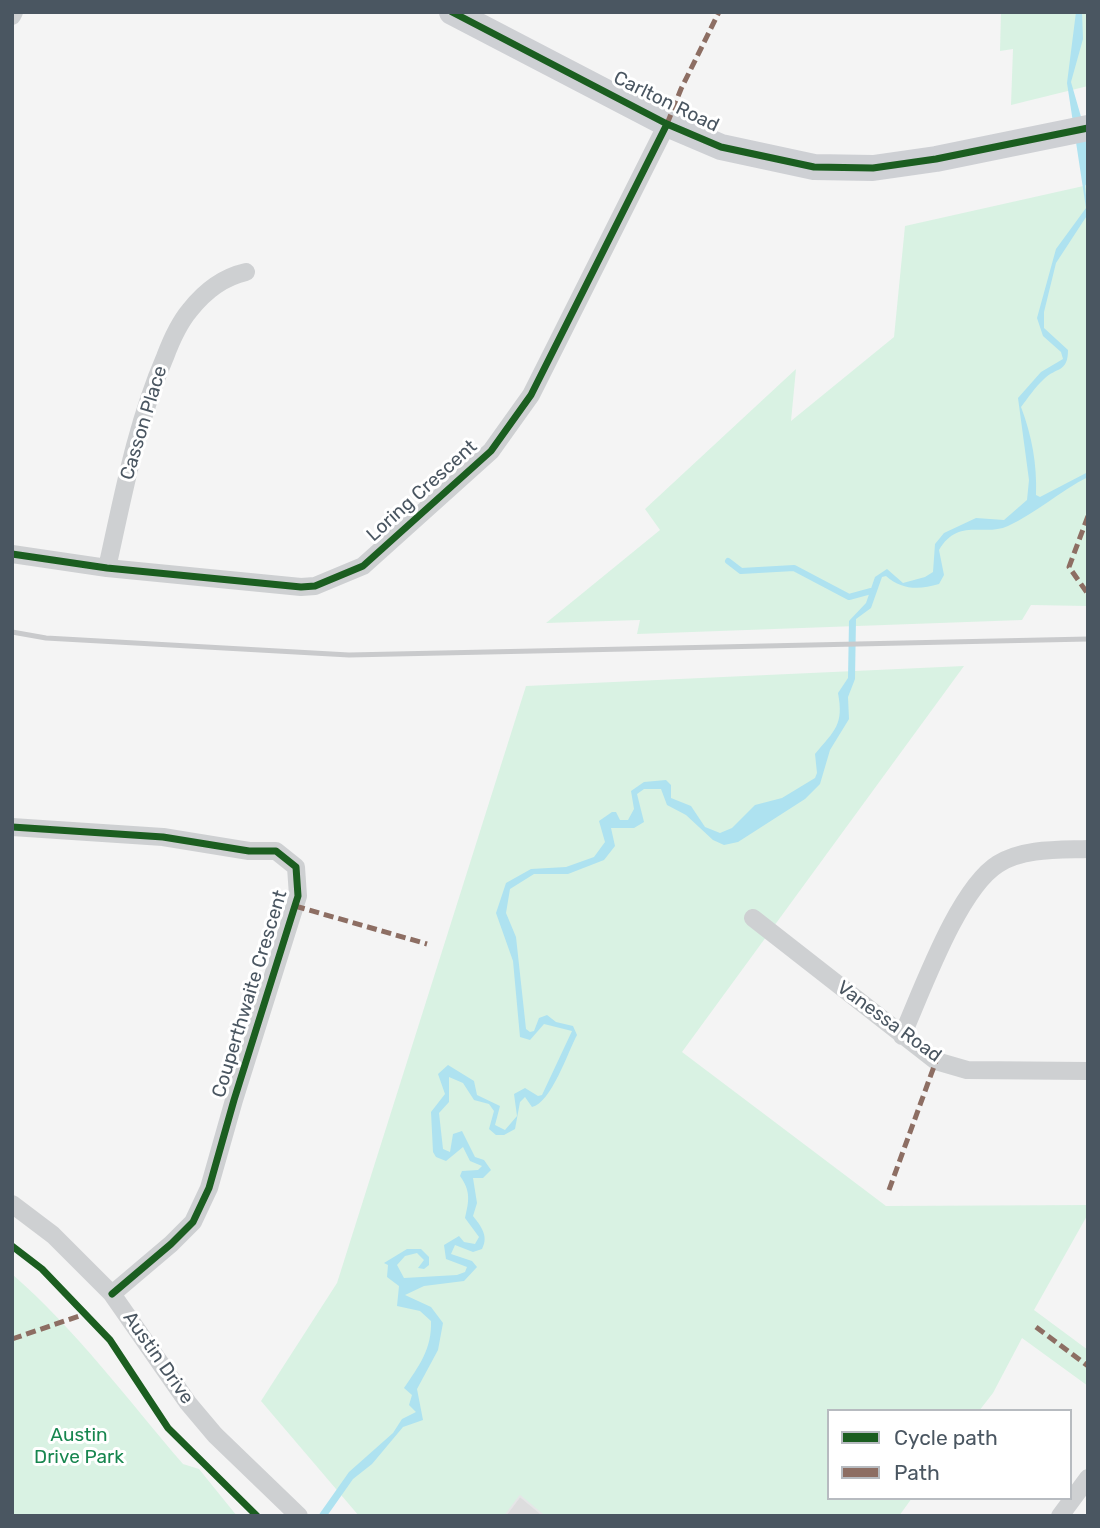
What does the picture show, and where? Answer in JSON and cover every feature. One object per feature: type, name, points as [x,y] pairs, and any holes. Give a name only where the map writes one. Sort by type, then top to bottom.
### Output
[{"type":"street","name":"Carlton Road","points":[[452,12],[667,124],[721,147],[814,167],[873,168],[950,156],[1078,130]]},
{"type":"street","name":"Loring Crescent","points":[[12,554],[107,568],[302,587],[315,586],[363,566],[491,451],[515,420],[531,395],[667,124]]},
{"type":"street","name":"Casson Place","points":[[107,568],[128,471],[151,389],[171,342],[189,310],[210,290],[228,276],[246,272]]},
{"type":"street","name":"Couperthwaite Crescent","points":[[12,827],[163,837],[249,851],[276,851],[296,867],[299,878],[298,896],[209,1188],[193,1222],[111,1294]]},
{"type":"street","points":[[902,1036],[957,914],[979,878],[1000,862],[1020,856],[1049,849],[1088,849]]},
{"type":"street","name":"Vanessa Road","points":[[753,918],[936,1061],[967,1070],[1088,1071]]},
{"type":"street","name":"Austin Drive","points":[[12,1204],[53,1235],[111,1294],[188,1403],[260,1480],[299,1516]]},
{"type":"street","points":[[1072,1500],[1088,1478]]},
{"type":"street","points":[[1060,1516],[1072,1500]]},
{"type":"green space","points":[[1001,12],[1088,12],[1088,86],[1011,105],[1013,49],[1000,51]]},
{"type":"green space","points":[[1088,185],[1088,606],[1031,605],[1022,620],[637,634],[640,620],[546,623],[660,530],[645,509],[796,369],[791,421],[894,337],[905,226]]},
{"type":"green space","points":[[964,666],[682,1052],[886,1206],[1088,1205],[1088,1214],[1034,1310],[1088,1350],[1088,1386],[1022,1338],[993,1393],[981,1409],[827,1409],[827,1500],[911,1500],[899,1516],[359,1516],[261,1401],[337,1283],[526,686]]},
{"type":"green space","name":"Austin Drive Park","points":[[12,1274],[80,1342],[183,1464],[199,1469],[237,1516],[12,1516]]},
{"type":"water","points":[[1076,12],[1082,12],[1083,39],[1071,82],[1088,141],[1088,182],[1085,186],[1088,214],[1056,263],[1044,312],[1044,328],[1068,350],[1066,363],[1048,375],[1021,407],[1033,450],[1036,495],[1040,497],[1088,472],[1088,477],[1008,526],[963,531],[946,540],[939,550],[944,575],[939,584],[911,588],[886,576],[882,577],[871,608],[856,619],[855,679],[848,697],[849,719],[830,750],[820,784],[805,799],[738,842],[724,845],[713,840],[686,815],[667,805],[661,789],[644,789],[637,794],[644,822],[634,828],[611,828],[615,846],[604,860],[568,874],[534,874],[510,889],[506,913],[516,937],[526,1029],[534,1031],[539,1018],[547,1015],[556,1022],[573,1026],[577,1035],[546,1096],[532,1107],[525,1097],[520,1102],[515,1129],[504,1135],[496,1135],[489,1129],[494,1111],[489,1104],[474,1100],[463,1083],[449,1077],[449,1102],[439,1113],[443,1149],[450,1152],[453,1134],[462,1131],[475,1157],[484,1160],[491,1170],[483,1178],[473,1178],[477,1203],[473,1216],[483,1231],[484,1244],[482,1249],[473,1252],[455,1245],[451,1254],[472,1261],[477,1267],[464,1281],[424,1286],[405,1295],[431,1307],[443,1323],[438,1350],[417,1389],[423,1420],[403,1427],[372,1464],[353,1479],[327,1516],[318,1516],[349,1472],[393,1433],[402,1419],[416,1412],[409,1405],[412,1395],[404,1388],[427,1349],[431,1321],[420,1311],[397,1306],[399,1286],[387,1277],[388,1265],[384,1263],[407,1249],[421,1249],[429,1257],[429,1265],[424,1269],[418,1268],[424,1260],[417,1253],[405,1256],[397,1265],[404,1278],[457,1275],[465,1272],[467,1267],[446,1259],[444,1245],[459,1236],[464,1242],[475,1244],[479,1237],[465,1218],[468,1196],[460,1176],[462,1171],[478,1170],[482,1166],[470,1161],[463,1147],[446,1161],[436,1157],[433,1152],[431,1112],[445,1094],[438,1074],[448,1065],[474,1081],[477,1095],[500,1106],[495,1125],[505,1130],[517,1116],[514,1094],[525,1088],[538,1096],[542,1095],[572,1031],[544,1024],[530,1040],[520,1037],[513,961],[496,913],[506,883],[531,869],[566,867],[594,857],[605,842],[599,821],[612,812],[616,812],[620,820],[628,820],[634,809],[631,791],[644,782],[666,780],[671,785],[671,798],[691,806],[705,827],[720,833],[732,828],[755,805],[782,798],[815,778],[815,754],[839,720],[838,693],[848,678],[849,621],[866,603],[875,577],[887,569],[903,583],[925,577],[933,572],[935,544],[944,533],[976,518],[1004,520],[1027,500],[1029,480],[1018,398],[1041,372],[1063,359],[1061,352],[1043,336],[1037,318],[1056,249],[1086,208],[1067,83]]},
{"type":"building","points":[[520,1496],[544,1516],[505,1516]]},
{"type":"waterway","points":[[728,561],[741,571],[794,568],[849,597],[871,591]]},
{"type":"railway","points":[[12,632],[46,638],[349,655],[1088,639]]},
{"type":"marked path","points":[[667,124],[719,12]]},
{"type":"marked path","points":[[1088,516],[1069,567],[1088,594]]},
{"type":"marked path","points":[[295,906],[427,944]]},
{"type":"marked path","points":[[889,1190],[936,1061]]},
{"type":"marked path","points":[[12,1339],[85,1314]]},
{"type":"marked path","points":[[1036,1327],[1088,1366]]},
{"type":"cycle path","points":[[452,12],[667,124],[721,147],[814,167],[873,168],[936,159],[1088,128]]},
{"type":"cycle path","points":[[12,554],[107,568],[301,587],[315,586],[363,566],[491,451],[531,395],[667,124]]},
{"type":"cycle path","points":[[12,827],[163,837],[249,851],[276,851],[296,867],[298,896],[209,1188],[193,1222],[112,1294]]},
{"type":"cycle path","points":[[12,1246],[42,1269],[110,1340],[168,1428],[257,1516]]}]
